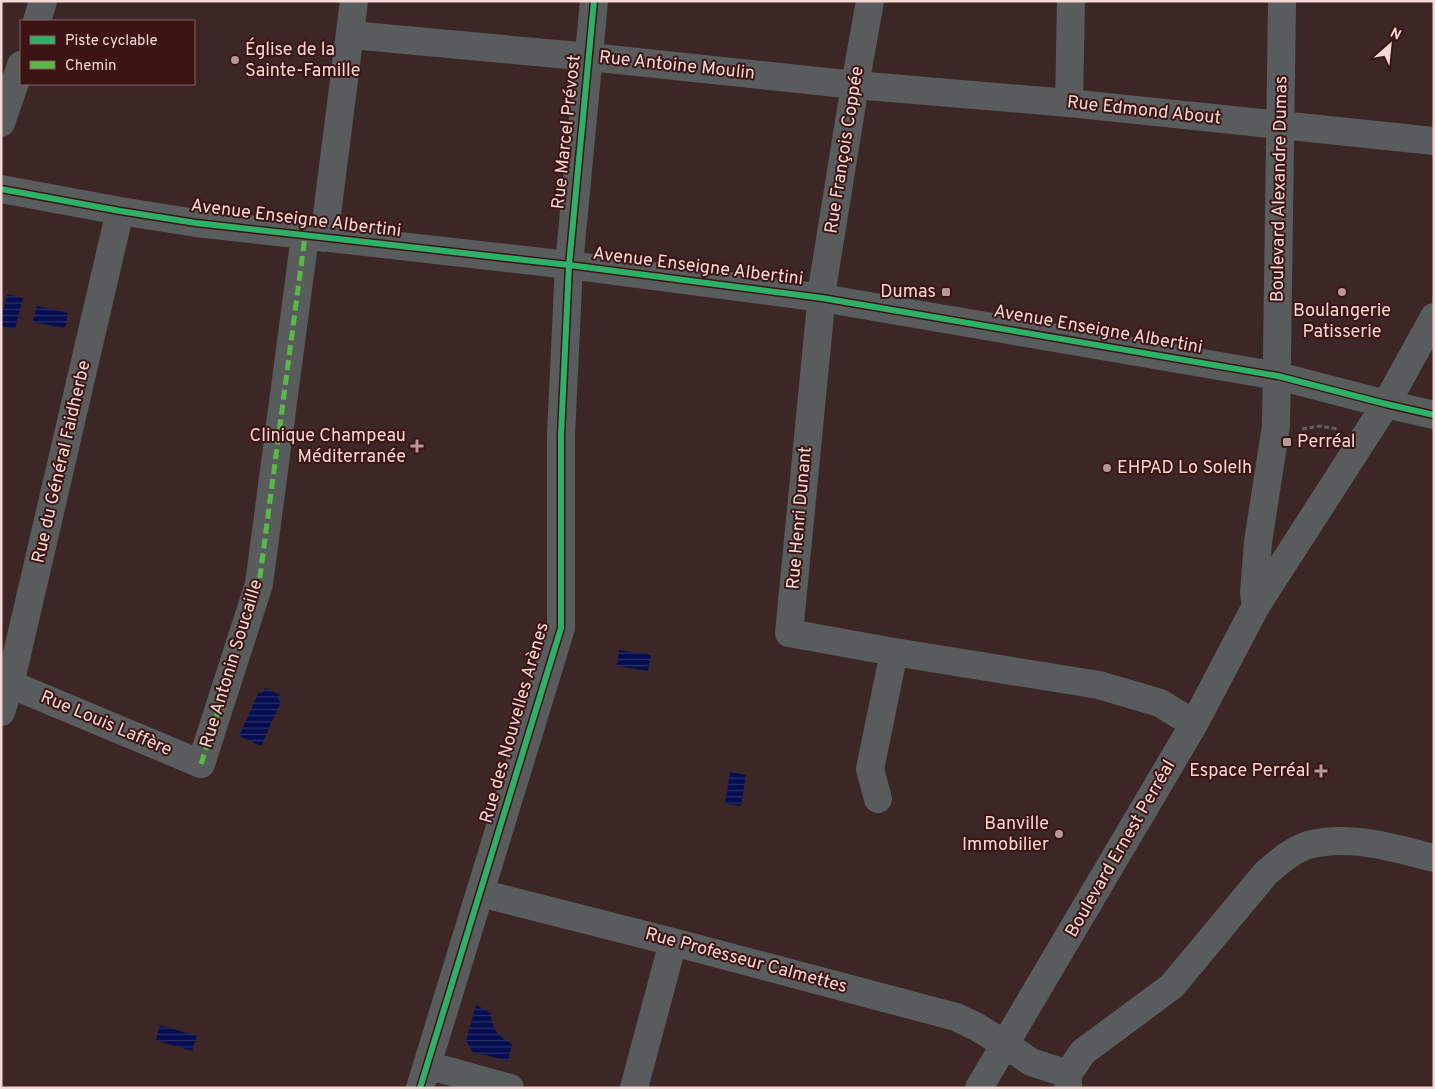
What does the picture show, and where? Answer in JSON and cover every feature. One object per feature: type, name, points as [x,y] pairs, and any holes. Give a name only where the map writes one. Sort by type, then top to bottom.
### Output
[{"type":"street","points":[[36,20],[44,1]]},
{"type":"street","name":"Rue Antonin Soucaille","points":[[201,764],[259,584],[314,236],[351,35],[354,1]]},
{"type":"street","name":"Rue Marcel Prévost","points":[[569,265],[594,1]]},
{"type":"street","name":"Rue François Coppée","points":[[822,298],[870,1]]},
{"type":"street","points":[[1069,103],[1071,1]]},
{"type":"street","name":"Boulevard Alexandre Dumas","points":[[1278,376],[1282,1]]},
{"type":"street","name":"Rue Antoine Moulin","points":[[351,35],[590,57],[855,85]]},
{"type":"street","points":[[1,123],[20,68]]},
{"type":"street","name":"Rue Edmond About","points":[[855,85],[1069,103],[1434,141]]},
{"type":"street","name":"Avenue Enseigne Albertini","points":[[1,189],[196,223],[569,265],[822,298],[1278,376],[1434,415]]},
{"type":"street","name":"Rue du Général Faidherbe","points":[[1,712],[10,684],[120,211]]},
{"type":"street","name":"Rue des Nouvelles Arènes","points":[[424,1077],[561,628],[561,434],[569,265]]},
{"type":"street","name":"Rue Henri Dunant","points":[[822,298],[789,633],[1099,685],[1160,703],[1194,724]]},
{"type":"street","name":"Boulevard Ernest Perréal","points":[[979,1088],[1194,724],[1256,606],[1386,404],[1434,317]]},
{"type":"street","points":[[1256,606],[1254,593],[1258,542],[1276,426],[1278,376]]},
{"type":"street","points":[[878,799],[870,769],[894,652]]},
{"type":"street","name":"Rue Louis Laffère","points":[[10,684],[201,764]]},
{"type":"street","points":[[1068,1081],[1083,1052],[1172,986],[1266,873],[1284,858],[1307,846],[1337,841],[1364,842],[1434,858]]},
{"type":"street","name":"Rue Professeur Calmettes","points":[[480,893],[956,1017],[1006,1045],[1031,1062],[1068,1081]]},
{"type":"street","points":[[634,1088],[674,942]]},
{"type":"street","points":[[424,1077],[510,1088]]},
{"type":"path","points":[[1276,426],[1299,429],[1320,426],[1364,437]]},
{"type":"shaded area","points":[[7,294],[23,298],[15,329],[1,326]]},
{"type":"shaded area","points":[[37,306],[68,313],[65,328],[33,322]]},
{"type":"shaded area","points":[[619,650],[651,655],[648,671],[617,666]]},
{"type":"shaded area","points":[[265,688],[280,695],[278,700],[281,702],[261,746],[239,736],[259,692],[262,693]]},
{"type":"shaded area","points":[[730,772],[746,775],[741,806],[725,804]]},
{"type":"shaded area","points":[[476,1005],[491,1013],[494,1028],[512,1044],[508,1061],[473,1052],[466,1041]]},
{"type":"shaded area","points":[[160,1025],[197,1036],[192,1051],[156,1040]]},
{"type":"marked path","points":[[201,764],[259,584],[305,236]]},
{"type":"cycle path","points":[[420,1088],[561,628],[561,435],[569,265],[594,1]]},
{"type":"cycle path","points":[[1,189],[196,223],[569,265],[822,298],[1278,376],[1434,415]]},
{"type":"place","name":"Église de la Sainte-Famille","points":[[235,60]]},
{"type":"place","name":"Dumas","points":[[946,292]]},
{"type":"place","name":"Boulangerie Patisserie","points":[[1342,292]]},
{"type":"place","name":"Perréal","points":[[1287,442]]},
{"type":"place","name":"Clinique Champeau Méditerranée","points":[[417,446]]},
{"type":"place","name":"EHPAD Lo Solelh","points":[[1107,468]]},
{"type":"place","name":"Espace Perréal","points":[[1321,771]]},
{"type":"place","name":"Banville Immobilier","points":[[1059,834]]}]
